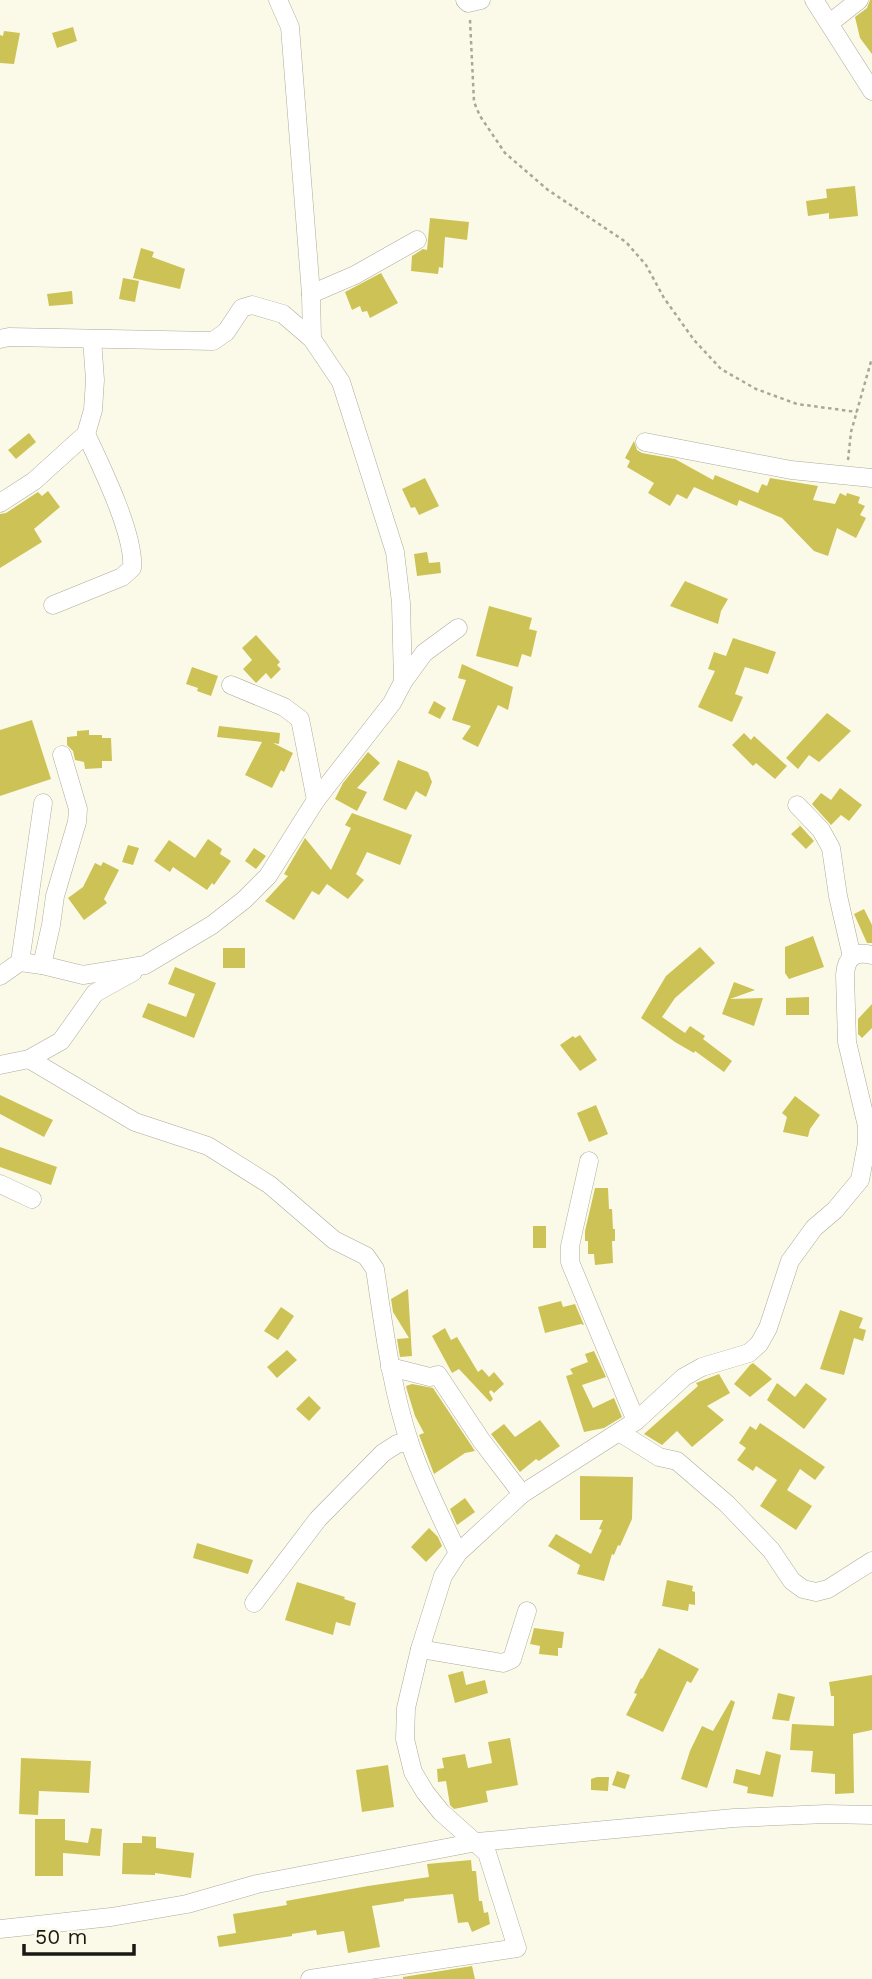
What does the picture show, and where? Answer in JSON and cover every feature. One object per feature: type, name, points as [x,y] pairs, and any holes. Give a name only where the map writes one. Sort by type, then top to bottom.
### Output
[{"type":"street","points":[[278,0],[290,27],[311,293],[312,339]]},
{"type":"street","points":[[814,0],[864,63],[872,91]]},
{"type":"street","points":[[830,23],[859,0]]},
{"type":"street","points":[[311,293],[355,275],[417,240]]},
{"type":"street","points":[[0,340],[9,337],[213,341],[226,332],[242,308],[252,305],[283,314],[312,339],[341,382],[395,552],[401,603],[403,682]]},
{"type":"street","points":[[0,503],[34,481],[86,434],[93,410],[95,380],[92,339]]},
{"type":"street","points":[[53,605],[122,577],[132,568],[133,557],[127,533],[86,434]]},
{"type":"street","points":[[646,442],[791,470],[872,478]]},
{"type":"street","points":[[0,1065],[29,1059],[61,1041],[95,993],[212,925],[244,900],[268,876],[316,800],[391,703],[424,653],[458,628]]},
{"type":"street","points":[[231,685],[284,707],[300,719],[316,800]]},
{"type":"street","points":[[42,965],[55,895],[77,822],[78,809],[62,755]]},
{"type":"street","points":[[20,962],[43,803]]},
{"type":"street","points":[[797,804],[821,830],[831,848],[852,957]]},
{"type":"street","points":[[310,1979],[517,1948],[487,1853],[441,1812],[425,1792],[414,1772],[405,1739],[406,1708],[420,1649],[443,1576],[458,1553],[522,1494],[636,1421],[684,1377],[702,1367],[749,1353],[759,1344],[768,1328],[790,1261],[814,1228],[835,1210],[860,1180],[869,1125],[847,1042],[845,975],[852,957],[860,953],[872,956]]},
{"type":"street","points":[[0,976],[20,962],[83,975],[145,965]]},
{"type":"street","points":[[29,1059],[135,1122],[208,1146],[270,1185],[334,1240],[366,1256],[375,1269],[390,1367],[409,1441],[422,1478],[458,1553]]},
{"type":"street","points":[[589,1161],[570,1247],[570,1262],[636,1421]]},
{"type":"street","points":[[0,1185],[32,1199]]},
{"type":"street","points":[[390,1367],[430,1377],[438,1375],[481,1440],[522,1494]]},
{"type":"street","points":[[619,1432],[659,1457],[677,1461],[727,1504],[771,1550],[792,1581],[803,1589],[817,1592],[828,1589],[872,1561]]},
{"type":"street","points":[[254,1603],[318,1519],[383,1453],[397,1444],[409,1441]]},
{"type":"street","points":[[420,1649],[503,1663],[512,1659],[527,1611]]},
{"type":"street","points":[[0,1929],[111,1917],[187,1904],[257,1884],[477,1842],[734,1818],[872,1815]]},
{"type":"path","points":[[471,1],[474,102],[480,116],[505,153],[548,190],[626,242],[646,265],[664,298],[694,340],[721,369],[756,389],[797,404],[857,412]]},
{"type":"path","points":[[847,476],[851,432],[872,358]]},
{"type":"building","points":[[870,0],[872,54],[860,38],[855,17],[867,8]]},
{"type":"building","points":[[73,27],[77,41],[57,48],[52,33]]},
{"type":"building","points":[[4,31],[20,33],[14,64],[0,63],[0,35],[3,36]]},
{"type":"building","points":[[855,186],[858,216],[829,219],[829,213],[808,216],[806,201],[827,198],[826,189]]},
{"type":"building","points":[[430,218],[469,222],[467,240],[445,237],[443,268],[439,267],[438,274],[411,271],[412,256],[423,249],[427,250]]},
{"type":"building","points":[[141,248],[154,252],[152,257],[185,269],[180,289],[133,278]]},
{"type":"building","points":[[381,273],[398,303],[370,318],[367,311],[362,312],[360,306],[352,310],[345,292]]},
{"type":"building","points":[[123,278],[139,281],[135,302],[119,299]]},
{"type":"building","points":[[72,291],[73,304],[49,306],[47,294]]},
{"type":"building","points":[[29,433],[36,442],[16,459],[8,450]]},
{"type":"building","points":[[634,441],[637,450],[642,453],[675,459],[713,480],[715,475],[758,493],[762,484],[767,486],[770,478],[818,486],[813,500],[835,504],[840,493],[860,497],[858,503],[865,506],[860,515],[866,518],[856,538],[837,528],[828,556],[814,551],[782,518],[739,500],[737,506],[694,487],[687,499],[677,494],[670,506],[648,493],[654,483],[627,467],[630,461],[625,458]]},
{"type":"building","points":[[425,478],[439,506],[419,515],[415,507],[411,508],[402,489]]},
{"type":"building","points":[[48,491],[60,507],[34,529],[42,542],[0,568],[0,514],[6,513],[38,492],[42,496]]},
{"type":"building","points":[[427,552],[429,563],[440,562],[441,573],[417,576],[414,554]]},
{"type":"building","points":[[685,581],[728,599],[718,624],[670,606]]},
{"type":"building","points":[[489,606],[532,618],[529,629],[537,631],[531,657],[522,654],[518,667],[476,656]]},
{"type":"building","points":[[256,635],[280,662],[277,665],[281,669],[271,679],[266,673],[256,683],[243,669],[252,660],[242,648]]},
{"type":"building","points":[[733,638],[776,652],[768,674],[745,667],[735,694],[743,697],[732,722],[698,707],[715,671],[708,669],[714,652],[726,656]]},
{"type":"building","points":[[462,664],[513,687],[508,710],[498,705],[478,747],[462,739],[471,726],[452,720],[466,680],[458,678]]},
{"type":"building","points":[[192,667],[218,676],[211,696],[186,684]]},
{"type":"building","points":[[434,701],[446,708],[440,719],[428,713]]},
{"type":"building","points":[[827,713],[851,731],[819,762],[809,755],[798,769],[786,758]]},
{"type":"building","points":[[32,720],[51,779],[0,796],[0,730]]},
{"type":"building","points":[[219,726],[280,733],[279,744],[273,743],[293,753],[272,788],[245,775],[262,742],[217,737]]},
{"type":"building","points":[[89,730],[89,735],[111,738],[112,761],[102,761],[102,768],[85,769],[84,762],[75,760],[73,751],[67,745],[67,737],[77,736],[77,731]]},
{"type":"building","points":[[744,733],[751,740],[754,736],[787,766],[775,779],[756,763],[753,766],[732,745]]},
{"type":"building","points":[[368,752],[380,763],[357,788],[367,792],[357,811],[335,799],[343,783]]},
{"type":"building","points":[[398,760],[428,772],[432,782],[426,797],[416,791],[406,810],[383,800]]},
{"type":"building","points":[[840,788],[862,805],[849,821],[841,815],[831,825],[812,804],[821,793],[831,800]]},
{"type":"building","points":[[352,813],[412,835],[400,865],[367,852],[356,874],[364,880],[348,899],[327,884],[319,895],[312,891],[294,920],[265,901],[288,876],[284,874],[305,838],[331,870],[351,828],[345,825]]},
{"type":"building","points":[[795,820],[814,841],[806,849],[791,834],[800,826]]},
{"type":"building","points":[[208,839],[222,849],[220,854],[231,861],[214,885],[212,883],[207,890],[173,867],[170,872],[154,861],[169,840],[195,858]]},
{"type":"building","points":[[128,845],[139,848],[133,865],[122,862]]},
{"type":"building","points":[[254,848],[266,856],[256,869],[245,861]]},
{"type":"building","points":[[103,862],[119,870],[104,899],[107,903],[84,920],[68,898],[83,887],[95,863],[101,866]]},
{"type":"building","points":[[864,909],[872,925],[872,943],[867,943],[854,914]]},
{"type":"building","points":[[813,936],[824,967],[789,979],[785,973],[785,947]]},
{"type":"building","points":[[700,947],[715,963],[675,998],[662,1017],[685,1033],[690,1026],[705,1036],[703,1039],[732,1061],[724,1072],[641,1018],[666,976]]},
{"type":"building","points":[[223,948],[245,948],[245,968],[223,968]]},
{"type":"building","points":[[175,967],[216,983],[194,1038],[142,1017],[148,1003],[186,1017],[195,994],[168,984]]},
{"type":"building","points":[[734,982],[755,990],[730,999],[763,998],[754,1026],[722,1014]]},
{"type":"building","points":[[809,997],[809,1015],[786,1015],[786,998]]},
{"type":"building","points":[[872,1004],[872,1028],[862,1038],[858,1034],[858,1019]]},
{"type":"building","points":[[580,1035],[597,1060],[580,1071],[560,1045],[573,1036],[575,1038]]},
{"type":"building","points":[[0,1095],[53,1120],[44,1137],[0,1114]]},
{"type":"building","points":[[795,1096],[820,1115],[808,1137],[783,1132],[787,1117],[782,1113]]},
{"type":"building","points":[[596,1105],[608,1134],[589,1142],[577,1113]]},
{"type":"building","points":[[0,1147],[57,1167],[51,1185],[0,1167]]},
{"type":"building","points":[[595,1188],[608,1188],[609,1209],[612,1209],[615,1229],[615,1241],[612,1241],[613,1263],[595,1265],[594,1254],[588,1254],[585,1231]]},
{"type":"building","points":[[533,1226],[546,1226],[546,1248],[533,1248]]},
{"type":"building","points":[[408,1289],[412,1356],[400,1357],[397,1339],[409,1338],[393,1312],[391,1299]]},
{"type":"building","points":[[561,1301],[563,1307],[575,1304],[584,1325],[545,1333],[538,1307]]},
{"type":"building","points":[[281,1307],[294,1316],[278,1340],[264,1331]]},
{"type":"building","points":[[840,1310],[863,1318],[859,1328],[866,1330],[863,1341],[854,1338],[844,1375],[820,1369]]},
{"type":"building","points":[[445,1328],[451,1340],[457,1337],[478,1372],[482,1369],[489,1377],[494,1372],[504,1384],[494,1393],[491,1390],[489,1392],[493,1399],[490,1402],[459,1369],[452,1373],[432,1336]]},
{"type":"building","points":[[287,1350],[297,1360],[277,1378],[267,1367]]},
{"type":"building","points":[[594,1351],[606,1377],[582,1385],[593,1408],[614,1398],[622,1417],[604,1428],[584,1432],[566,1376],[573,1374],[570,1369],[588,1362],[585,1354]]},
{"type":"building","points":[[753,1363],[772,1379],[750,1397],[734,1384]]},
{"type":"building","points":[[719,1374],[730,1393],[707,1406],[724,1420],[692,1447],[677,1431],[662,1445],[644,1434],[698,1386],[696,1383]]},
{"type":"building","points":[[777,1383],[795,1397],[806,1383],[827,1399],[804,1429],[767,1400]]},
{"type":"building","points":[[412,1384],[433,1388],[475,1451],[465,1453],[434,1474],[419,1435],[424,1433],[415,1416],[406,1386]]},
{"type":"building","points":[[309,1396],[321,1408],[309,1421],[296,1409]]},
{"type":"building","points":[[540,1420],[560,1446],[539,1461],[536,1459],[520,1472],[491,1434],[504,1424],[515,1437]]},
{"type":"building","points":[[760,1423],[825,1467],[815,1480],[800,1469],[787,1490],[812,1506],[796,1530],[760,1506],[777,1480],[756,1466],[753,1471],[737,1460],[746,1448],[739,1443],[750,1426],[756,1430]]},
{"type":"building","points":[[580,1476],[633,1477],[632,1519],[620,1546],[618,1545],[614,1555],[612,1554],[604,1581],[577,1574],[580,1565],[548,1546],[556,1534],[591,1554],[602,1530],[599,1529],[603,1520],[580,1520]]},
{"type":"building","points":[[465,1498],[475,1512],[457,1525],[450,1509]]},
{"type":"building","points":[[429,1528],[442,1546],[426,1562],[411,1547]]},
{"type":"building","points":[[197,1543],[253,1560],[248,1574],[193,1558]]},
{"type":"building","points":[[667,1580],[693,1586],[695,1605],[689,1604],[688,1611],[662,1606]]},
{"type":"building","points":[[297,1582],[356,1603],[350,1626],[336,1622],[333,1635],[285,1620]]},
{"type":"building","points":[[534,1628],[564,1632],[558,1656],[539,1654],[540,1646],[530,1644]]},
{"type":"building","points":[[659,1648],[699,1669],[691,1683],[687,1681],[663,1732],[626,1715],[637,1694],[634,1693],[641,1678]]},
{"type":"building","points":[[463,1671],[466,1685],[485,1680],[488,1693],[455,1703],[448,1675]]},
{"type":"building","points":[[872,1675],[872,1730],[853,1734],[854,1793],[835,1794],[835,1774],[811,1772],[813,1751],[790,1750],[792,1724],[834,1726],[834,1696],[831,1696],[829,1682]]},
{"type":"building","points":[[778,1693],[795,1697],[789,1721],[772,1719]]},
{"type":"building","points":[[731,1700],[735,1702],[707,1788],[681,1779],[702,1726],[713,1731]]},
{"type":"building","points":[[510,1738],[518,1785],[486,1791],[488,1802],[454,1809],[450,1805],[446,1781],[438,1782],[437,1769],[444,1768],[442,1758],[465,1754],[468,1768],[492,1763],[488,1742]]},
{"type":"building","points":[[766,1751],[781,1755],[773,1797],[747,1793],[748,1787],[733,1783],[736,1769],[760,1775]]},
{"type":"building","points":[[21,1758],[91,1761],[89,1793],[39,1791],[38,1815],[19,1814]]},
{"type":"building","points":[[388,1765],[394,1807],[362,1812],[356,1770]]},
{"type":"building","points":[[617,1771],[630,1775],[625,1789],[612,1785]]},
{"type":"building","points":[[609,1777],[608,1791],[591,1790],[591,1779]]},
{"type":"building","points":[[35,1819],[65,1819],[65,1840],[88,1843],[91,1828],[102,1829],[100,1856],[63,1853],[63,1876],[35,1876]]},
{"type":"building","points":[[142,1836],[156,1837],[156,1848],[194,1853],[191,1878],[155,1873],[122,1874],[123,1843],[142,1843]]},
{"type":"building","points":[[471,1860],[472,1871],[476,1871],[479,1901],[482,1901],[484,1913],[488,1912],[490,1924],[472,1932],[468,1922],[458,1923],[453,1894],[404,1899],[372,1906],[380,1947],[348,1953],[344,1931],[317,1935],[316,1930],[219,1947],[217,1936],[236,1933],[233,1914],[287,1905],[286,1901],[429,1877],[427,1864]]},
{"type":"building","points":[[472,1966],[475,1979],[403,1979],[403,1977]]}]
